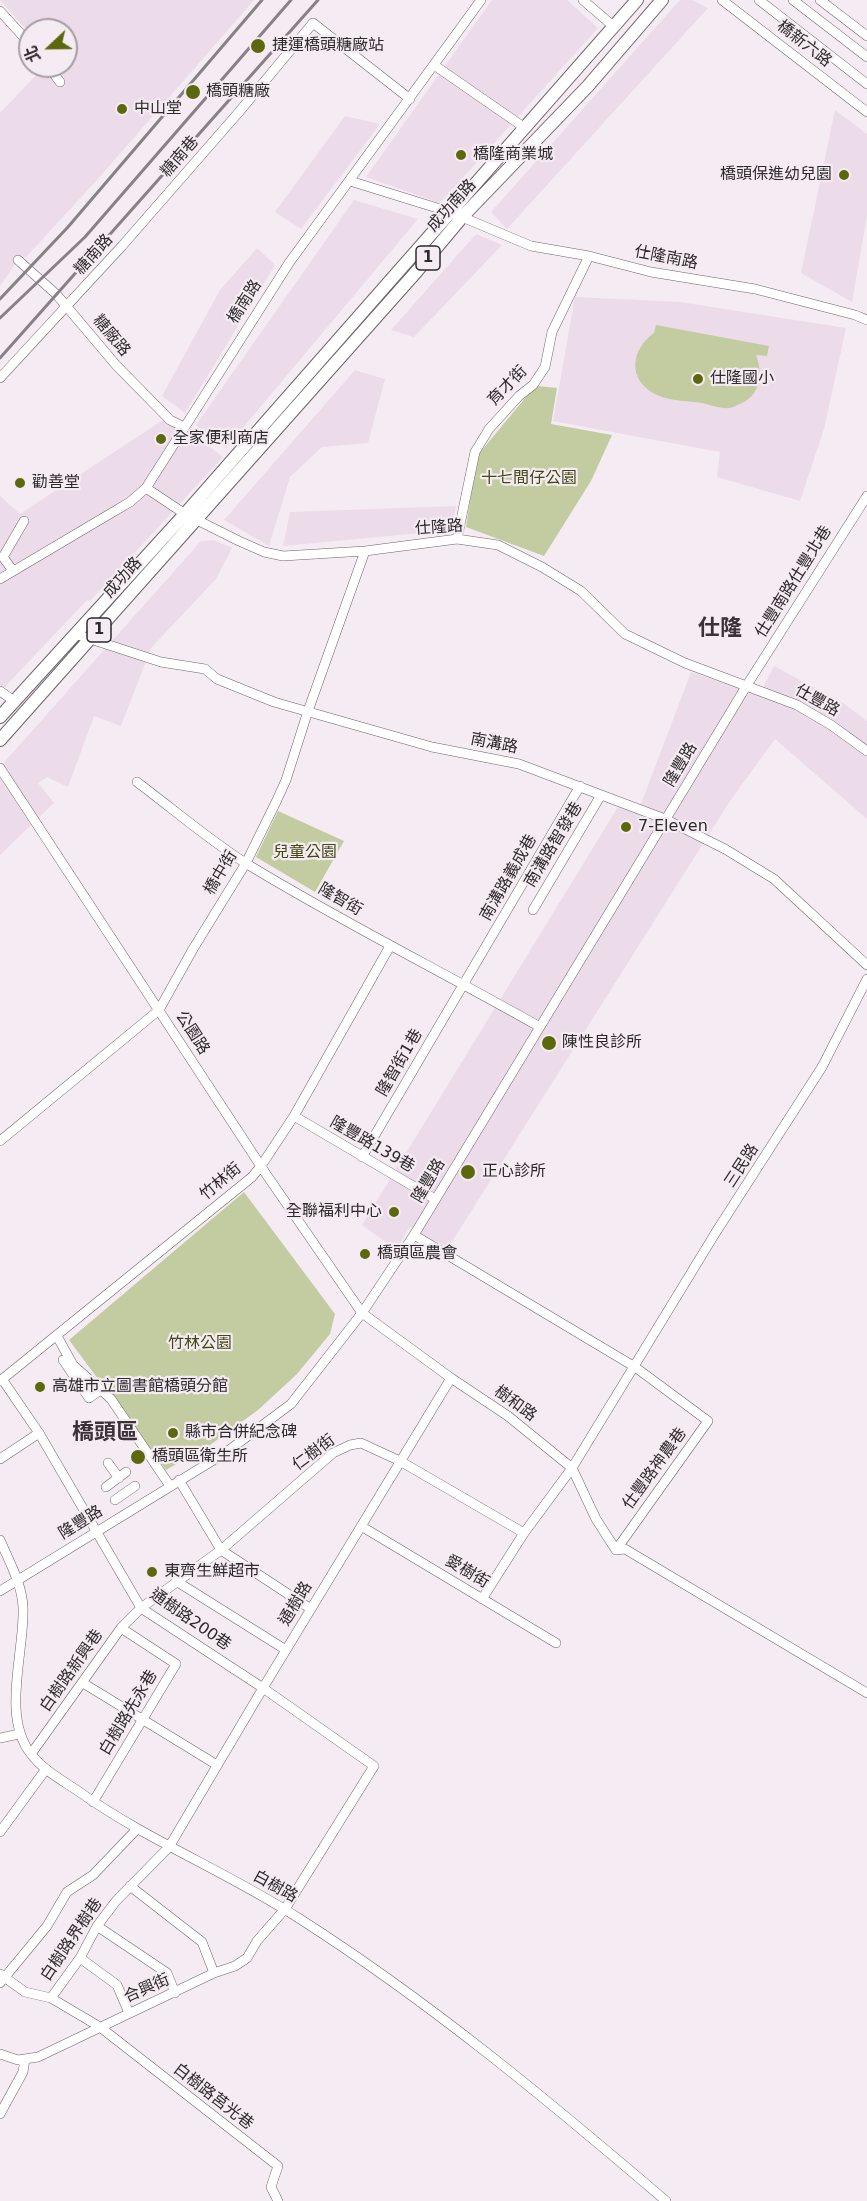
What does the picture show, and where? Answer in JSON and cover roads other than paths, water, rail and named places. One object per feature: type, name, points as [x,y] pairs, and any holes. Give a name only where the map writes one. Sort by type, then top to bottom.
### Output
[{"type":"main road","name":"成功南路","points":[[185,514],[637,0]]},
{"type":"main road","name":"成功南路","points":[[197,519],[463,216],[588,86],[663,0]]},
{"type":"main road","name":"成功路","points":[[0,717],[185,514]]},
{"type":"main road","name":"成功路","points":[[0,740],[197,519]]},
{"type":"street","name":"橋南路","points":[[0,579],[130,502],[146,488],[289,263],[481,0]]},
{"type":"street","points":[[583,0],[613,26]]},
{"type":"street","name":"橋新六路","points":[[722,0],[867,112]]},
{"type":"street","name":"橋新六路","points":[[759,0],[867,84]]},
{"type":"street","name":"橋新六路","points":[[793,0],[867,57]]},
{"type":"street","points":[[820,0],[867,36]]},
{"type":"street","points":[[0,11],[18,31]]},
{"type":"street","name":"糖南巷","points":[[143,222],[313,23],[410,99]]},
{"type":"street","points":[[434,65],[525,128]]},
{"type":"street","points":[[57,78],[60,82]]},
{"type":"street","name":"仕隆南路","points":[[350,181],[463,216],[531,246],[589,256],[651,272],[755,289],[867,320]]},
{"type":"street","name":"糖南路","points":[[0,378],[143,222]]},
{"type":"street","name":"育才街","points":[[457,539],[474,452],[489,429],[519,396],[533,385],[545,366],[552,332],[589,256]]},
{"type":"street","name":"糖廠路","points":[[18,260],[56,294],[116,365],[154,404],[170,420],[184,427]]},
{"type":"street","name":"仕隆路","points":[[146,488],[185,514],[239,541],[264,552],[283,556],[365,551],[457,539],[498,545],[542,567],[581,591],[625,634],[685,663],[747,685]]},
{"type":"street","name":"仕豐南路仕豐北巷","points":[[747,685],[867,496]]},
{"type":"street","points":[[14,571],[3,557],[24,521]]},
{"type":"street","name":"橋中街","points":[[0,1141],[159,1010],[193,949],[246,863],[286,780],[365,551]]},
{"type":"street","name":"南溝路","points":[[75,634],[161,662],[205,669],[217,679],[274,702],[432,747],[519,764],[665,819],[725,849],[774,879],[867,966]]},
{"type":"street","name":"仕豐路","points":[[747,685],[816,715],[867,751]]},
{"type":"street","name":"隆豐路","points":[[0,1591],[225,1453],[291,1404],[362,1313],[414,1235],[747,685]]},
{"type":"street","points":[[0,690],[14,701]]},
{"type":"street","name":"公園路","points":[[0,768],[261,1166],[362,1313]]},
{"type":"street","name":"隆智街","points":[[136,782],[246,863],[390,946],[540,1027]]},
{"type":"street","name":"南溝路義成巷","points":[[463,984],[580,786]]},
{"type":"street","name":"南溝路智發巷","points":[[533,910],[602,795]]},
{"type":"street","name":"竹林街","points":[[1,1380],[252,1177],[294,1116],[390,946]]},
{"type":"street","name":"三民路","points":[[482,1599],[524,1533],[572,1468],[716,1232],[822,1067],[867,979]]},
{"type":"street","name":"隆智街1巷","points":[[362,1157],[463,984]]},
{"type":"street","name":"隆豐路139巷","points":[[294,1116],[435,1199]]},
{"type":"street","points":[[414,1235],[635,1367]]},
{"type":"street","name":"樹和路","points":[[362,1313],[451,1378],[508,1416],[572,1468],[596,1519],[616,1550]]},
{"type":"street","points":[[55,1337],[89,1398],[99,1391]]},
{"type":"street","points":[[70,1367],[111,1399],[175,1483],[221,1550],[311,1609]]},
{"type":"street","name":"仕豐路神農巷","points":[[616,1550],[708,1421],[635,1367]]},
{"type":"street","name":"通樹路","points":[[170,1847],[263,1688],[451,1378]]},
{"type":"street","name":"通樹路200巷","points":[[1,1380],[39,1433],[141,1608],[263,1688],[374,1766],[285,1909]]},
{"type":"street","points":[[0,1459],[39,1433]]},
{"type":"street","name":"仁樹街","points":[[141,1608],[221,1550],[333,1453],[350,1445],[361,1443],[400,1461],[524,1533]]},
{"type":"street","points":[[106,1487],[122,1475],[108,1463]]},
{"type":"street","points":[[115,1500],[135,1486]]},
{"type":"street","name":"愛樹街","points":[[361,1526],[556,1643]]},
{"type":"street","name":"白樹路","points":[[0,1540],[17,1581],[23,1605],[16,1713],[19,1734],[31,1754],[46,1769],[137,1829],[285,1909],[360,1957],[432,2009],[564,2114],[666,2201]]},
{"type":"street","points":[[616,1550],[625,1549],[867,1693]]},
{"type":"street","points":[[176,1581],[286,1650]]},
{"type":"street","name":"白樹路新興巷","points":[[31,1754],[121,1628],[141,1608]]},
{"type":"street","name":"白樹路先永巷","points":[[93,1802],[176,1664],[121,1628]]},
{"type":"street","points":[[83,1683],[217,1765]]},
{"type":"street","points":[[0,1738],[19,1734]]},
{"type":"street","points":[[0,1832],[46,1769]]},
{"type":"street","points":[[100,2027],[51,1998],[26,1992],[1,1978],[47,1926],[67,1892],[93,1875],[137,1829]]},
{"type":"street","name":"白樹路界樹巷","points":[[51,1998],[80,1958],[97,1926],[130,1886],[170,1847]]},
{"type":"street","points":[[130,1886],[202,1942],[214,1973]]},
{"type":"street","name":"合興街","points":[[0,2054],[18,2060],[38,2057],[214,1973],[235,1966],[247,1958],[257,1941],[285,1909]]},
{"type":"street","points":[[97,1926],[167,1973],[175,1993]]},
{"type":"street","points":[[80,1958],[117,1985],[129,2013]]},
{"type":"street","name":"白樹路莒光巷","points":[[100,2027],[278,2166],[271,2187],[279,2201]]},
{"type":"street","points":[[0,2114],[23,2072],[25,2059]]},
{"type":"railway","points":[[0,299],[68,227],[262,0]]},
{"type":"railway","points":[[0,318],[85,237],[291,0]]},
{"type":"railway","points":[[0,358],[318,0]]},
{"type":"place","name":"捷運橋頭糖廠站","points":[[258,46]]},
{"type":"place","name":"橋頭糖廠","points":[[193,92]]},
{"type":"place","name":"中山堂","points":[[122,109]]},
{"type":"place","name":"橋隆商業城","points":[[461,155]]},
{"type":"place","name":"橋頭保進幼兒園","points":[[844,175]]},
{"type":"place","name":"仕隆國小","points":[[698,379]]},
{"type":"place","name":"全家便利商店","points":[[161,439]]},
{"type":"place","name":"勸善堂","points":[[20,483]]},
{"type":"place","name":"7-Eleven","points":[[626,827]]},
{"type":"place","name":"陳性良診所","points":[[549,1043]]},
{"type":"place","name":"正心診所","points":[[468,1172]]},
{"type":"place","name":"全聯福利中心","points":[[394,1212]]},
{"type":"place","name":"橋頭區農會","points":[[365,1254]]},
{"type":"place","name":"高雄市立圖書館橋頭分館","points":[[40,1387]]},
{"type":"place","name":"縣市合併紀念碑","points":[[173,1433]]},
{"type":"place","name":"橋頭區衛生所","points":[[138,1457]]},
{"type":"place","name":"東齊生鮮超市","points":[[152,1572]]},
{"type":"district","name":"仕隆","points":[[720,629]]},
{"type":"district","name":"橋頭區","points":[[105,1433]]},
{"type":"park label","name":"十七間仔公園","points":[[529,479]]},
{"type":"park label","name":"兒童公園","points":[[305,853]]},
{"type":"park label","name":"竹林公園","points":[[200,1344]]}]
